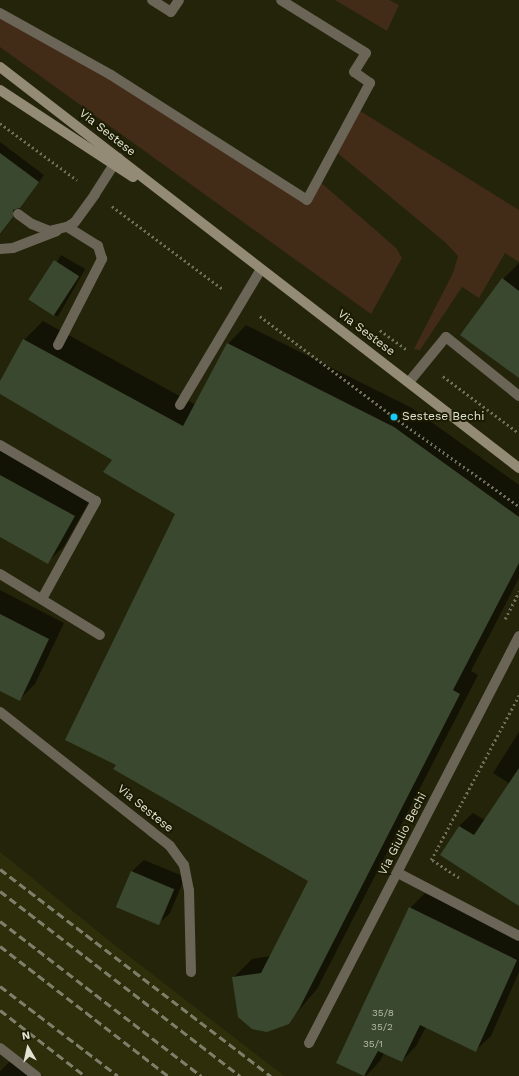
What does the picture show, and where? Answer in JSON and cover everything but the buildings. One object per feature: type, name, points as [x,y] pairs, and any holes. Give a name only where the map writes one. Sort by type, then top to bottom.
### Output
[{"type":"main road","name":"Via Sestese","points":[[0,67],[116,161],[198,219],[519,468]]},
{"type":"main road","name":"Via Sestese","points":[[0,90],[116,161]]},
{"type":"street","points":[[152,0],[172,12],[179,0]]},
{"type":"street","points":[[0,13],[111,75],[307,200],[370,83],[354,72],[366,53],[281,0]]},
{"type":"street","points":[[0,249],[13,248],[64,228],[79,216],[116,161]]},
{"type":"street","points":[[18,214],[41,228],[49,231],[64,228],[98,246],[102,258],[58,344]]},
{"type":"street","points":[[180,405],[261,268]]},
{"type":"street","points":[[409,382],[446,337],[519,396]]},
{"type":"street","points":[[0,445],[96,501],[42,599]]},
{"type":"street","points":[[0,574],[100,635]]},
{"type":"street","name":"Via Giulio Bechi","points":[[309,1043],[519,636]]},
{"type":"street","name":"Via Sestese","points":[[0,712],[152,831],[170,846],[184,865],[189,890],[191,972]]},
{"type":"street","points":[[398,872],[519,936]]},
{"type":"street","points":[[0,1048],[36,1076]]},
{"type":"path","points":[[462,880],[431,860],[519,695]]},
{"type":"shaded area","points":[[335,0],[389,0],[399,5],[387,31]]},
{"type":"shaded area","points":[[0,13],[307,200],[318,180],[396,248],[402,258],[371,314],[0,47]]},
{"type":"shaded area","points":[[357,109],[519,210],[519,262],[505,253],[479,298],[462,287],[420,350],[414,349],[453,273],[458,256],[446,243],[334,150]]},
{"type":"shaded area","points":[[0,852],[117,947],[284,1076],[32,1076],[0,1052]]},
{"type":"railway","points":[[0,869],[271,1076]]},
{"type":"railway","points":[[0,891],[240,1076]]},
{"type":"railway","points":[[0,921],[201,1076]]},
{"type":"railway","points":[[0,946],[168,1076]]},
{"type":"railway","points":[[0,986],[118,1076]]},
{"type":"railway","points":[[0,1010],[85,1076]]},
{"type":"place","name":"Sestese Bechi","points":[[394,417]]}]
